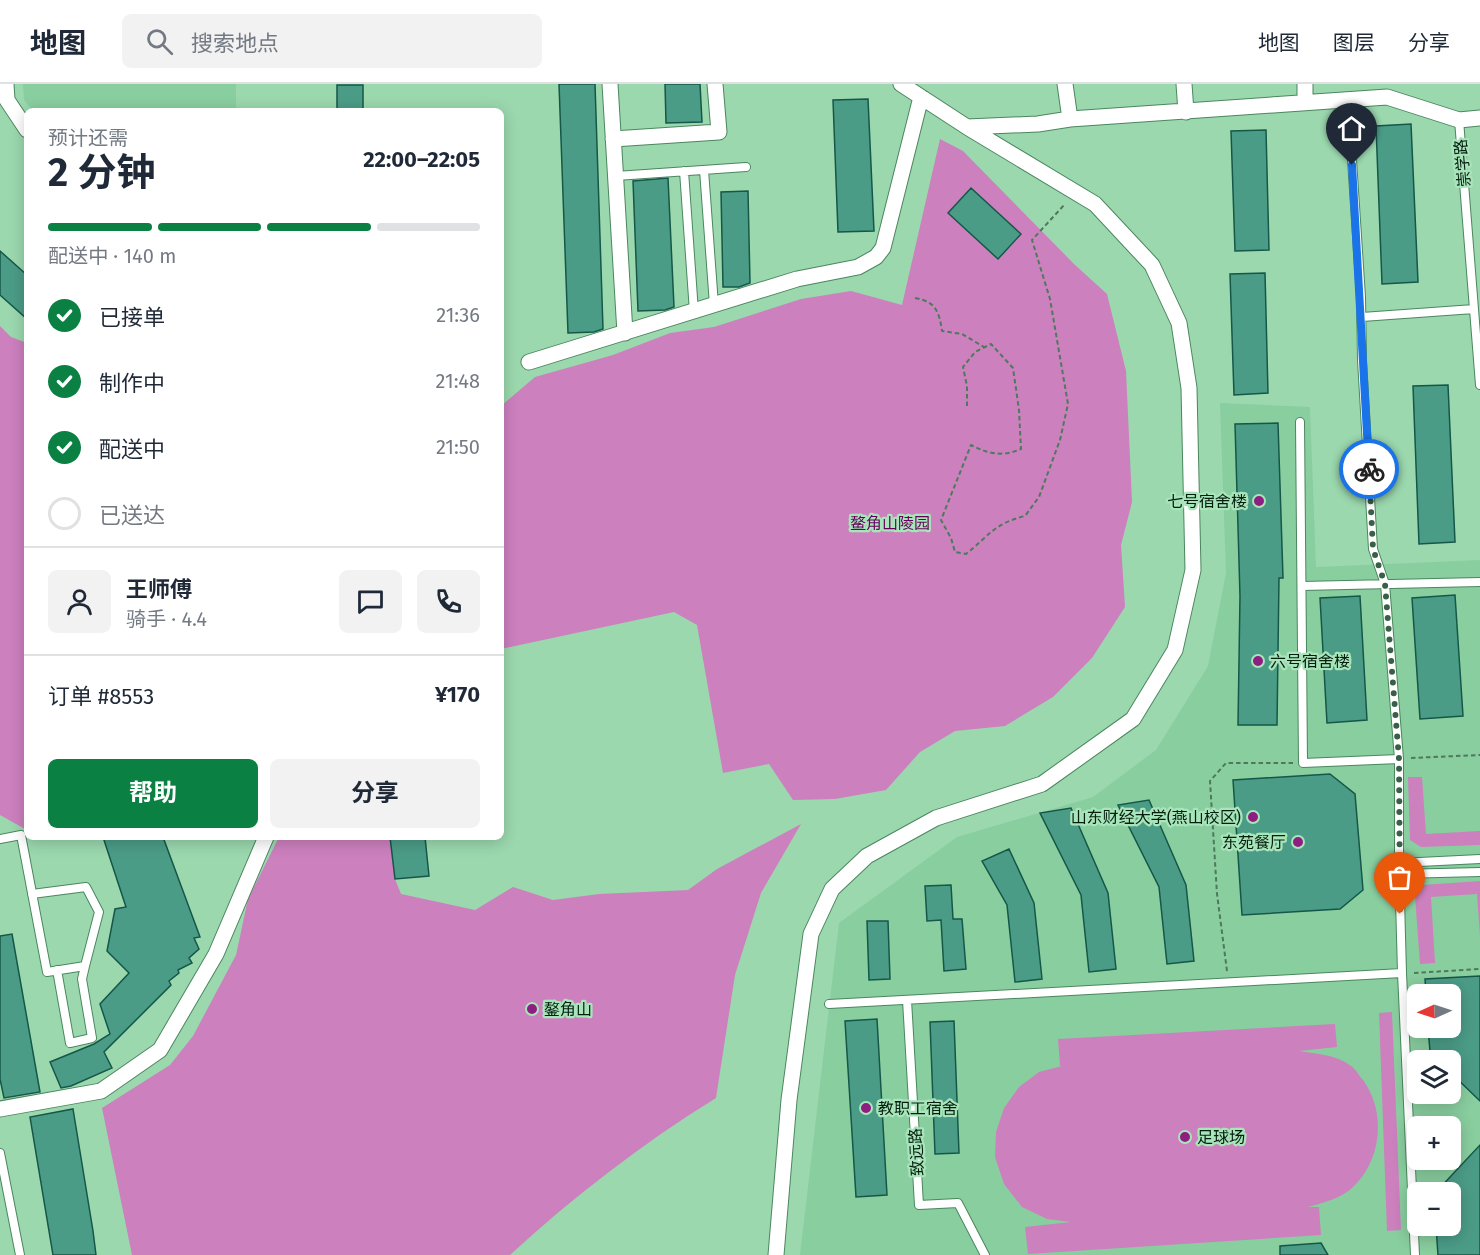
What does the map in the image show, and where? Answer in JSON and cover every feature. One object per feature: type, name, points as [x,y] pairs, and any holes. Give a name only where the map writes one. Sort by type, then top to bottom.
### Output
[{"type":"street","points":[[6,84],[7,100],[24,126]]},
{"type":"street","points":[[610,84],[625,333]]},
{"type":"street","points":[[613,139],[719,132],[715,84]]},
{"type":"street","points":[[776,1255],[789,1100],[811,934],[832,889],[867,856],[936,818],[1042,784],[1133,719],[1175,650],[1193,570],[1189,388],[1179,323],[1152,265],[1095,204],[1075,194],[901,84]]},
{"type":"street","points":[[1065,84],[1070,119]]},
{"type":"street","points":[[1184,84],[1186,112]]},
{"type":"street","points":[[1305,84],[1305,102]]},
{"type":"street","points":[[529,362],[797,279],[858,267],[876,257],[883,248],[921,97]]},
{"type":"street","points":[[967,127],[1038,124],[1070,119],[1388,97],[1459,120],[1480,118]]},
{"type":"street","points":[[0,1109],[100,1091],[160,1050],[216,954],[265,840]]},
{"type":"lane","points":[[1348,99],[1361,297],[1362,360],[1373,549],[1385,584],[1399,759],[1402,973],[1415,1255]]},
{"type":"lane","name":"崇学路","points":[[1459,120],[1480,385]]},
{"type":"lane","points":[[616,176],[746,167]]},
{"type":"lane","points":[[704,170],[714,305]]},
{"type":"lane","points":[[684,171],[693,312]]},
{"type":"lane","points":[[1362,317],[1474,309]]},
{"type":"lane","points":[[1300,422],[1303,763],[1399,759]]},
{"type":"lane","points":[[1302,586],[1480,582]]},
{"type":"lane","points":[[0,839],[21,836],[47,972],[85,966]]},
{"type":"lane","points":[[1399,863],[1480,860]]},
{"type":"lane","points":[[1399,874],[1480,872]]},
{"type":"lane","points":[[32,894],[86,887],[99,912],[82,979],[92,1038],[70,1042],[57,970]]},
{"type":"lane","points":[[829,1004],[1402,973]]},
{"type":"lane","name":"致远路","points":[[907,1000],[919,1205],[958,1203],[985,1255]]},
{"type":"lane","points":[[0,1153],[20,1255]]},
{"type":"path","points":[[967,406],[963,367],[975,352],[991,344],[1013,368],[1019,410],[1021,449],[1001,455],[986,453],[971,445],[941,520],[951,537],[955,552],[966,554],[984,536],[999,526],[1025,516],[1039,497],[1060,440],[1068,404],[1050,299],[1032,240],[1075,194]]},
{"type":"path","points":[[915,298],[928,300],[940,314],[942,331],[962,334],[984,347]]},
{"type":"path","points":[[1399,759],[1480,755]]},
{"type":"path","points":[[1228,982],[1217,894],[1210,780],[1226,763],[1303,763]]},
{"type":"path","points":[[1402,973],[1480,969]]},
{"type":"shaded area","points":[[23,84],[236,84],[236,108],[31,108],[24,100]]},
{"type":"shaded area","name":"山东财经大学(燕山校区)","points":[[1220,403],[1310,407],[1316,567],[1480,560],[1480,1255],[800,1255],[839,923],[957,837],[1093,797],[1156,750],[1208,666],[1226,573]]},
{"type":"green space","name":"鳌角山陵园","points":[[940,139],[963,151],[1074,264],[1107,294],[1126,371],[1132,502],[1121,545],[1125,607],[1092,658],[1053,697],[1005,726],[955,731],[920,752],[886,790],[835,799],[793,800],[769,764],[723,773],[697,625],[674,612],[504,648],[504,403],[535,377],[613,355],[670,333],[714,327],[801,299],[851,291],[902,305]]},
{"type":"green space","points":[[0,326],[11,337],[24,342],[24,828],[0,815]]},
{"type":"green space","points":[[1408,777],[1422,777],[1426,834],[1480,831],[1480,845],[1421,847],[1410,840]]},
{"type":"green space","points":[[801,824],[761,893],[735,975],[716,1098],[662,1133],[609,1172],[558,1212],[510,1255],[132,1255],[102,1108],[170,1065],[193,1036],[236,955],[248,899],[278,840],[390,840],[395,879],[401,894],[475,910],[513,887],[553,900],[599,894],[688,890],[717,869]]},
{"type":"green space","points":[[1480,881],[1480,936],[1477,894],[1431,897],[1435,963],[1420,964],[1415,896],[1422,885]]},
{"type":"green space","points":[[1392,1012],[1401,1230],[1387,1231],[1379,1013]]},
{"type":"green space","points":[[1335,1024],[1337,1047],[1299,1051],[1332,1057],[1345,1062],[1354,1069],[1370,1092],[1378,1120],[1378,1134],[1370,1162],[1354,1186],[1338,1197],[1308,1207],[1319,1207],[1321,1235],[1028,1254],[1025,1227],[1071,1222],[1047,1219],[1022,1207],[1004,1184],[995,1157],[996,1132],[1004,1108],[1019,1087],[1039,1072],[1062,1066],[1060,1066],[1058,1039]]},
{"type":"building","points":[[559,84],[595,84],[603,329],[594,332],[568,333]]},
{"type":"building","points":[[665,84],[700,84],[702,122],[666,123]]},
{"type":"building","points":[[337,85],[363,85],[363,108],[337,108]]},
{"type":"building","points":[[868,99],[874,231],[838,232],[833,100]]},
{"type":"building","points":[[1411,124],[1418,282],[1382,284],[1376,126]]},
{"type":"building","points":[[1266,130],[1269,250],[1235,251],[1231,131]]},
{"type":"building","points":[[668,178],[674,307],[665,310],[638,311],[633,181]]},
{"type":"building","points":[[971,188],[1021,234],[998,259],[948,213]]},
{"type":"building","points":[[748,191],[750,283],[739,287],[723,287],[721,192]]},
{"type":"building","points":[[0,251],[24,272],[24,316],[0,295]]},
{"type":"building","points":[[1265,273],[1268,393],[1234,395],[1230,274]]},
{"type":"building","points":[[1448,385],[1455,542],[1419,544],[1413,386]]},
{"type":"building","points":[[1278,423],[1283,578],[1279,578],[1277,725],[1238,725],[1240,596],[1235,424]]},
{"type":"building","points":[[1455,595],[1463,716],[1420,719],[1412,598]]},
{"type":"building","points":[[1360,596],[1367,720],[1327,723],[1320,598]]},
{"type":"building","name":"东苑餐厅","points":[[1330,774],[1355,794],[1363,890],[1340,909],[1242,915],[1233,780]]},
{"type":"building","points":[[1149,800],[1186,885],[1194,961],[1167,964],[1159,887],[1118,805]]},
{"type":"building","points":[[1071,808],[1108,893],[1116,969],[1089,972],[1081,895],[1040,813]]},
{"type":"building","points":[[104,840],[164,840],[200,937],[194,938],[199,949],[189,958],[192,963],[178,970],[179,973],[169,981],[171,985],[104,1052],[112,1068],[61,1088],[50,1062],[94,1044],[110,1034],[100,1004],[129,973],[107,951],[115,909],[126,907]]},
{"type":"building","points":[[390,840],[425,840],[429,876],[395,879]]},
{"type":"building","points":[[1009,849],[1034,903],[1042,979],[1015,982],[1007,905],[982,861]]},
{"type":"building","points":[[951,885],[953,919],[962,919],[966,969],[944,971],[941,920],[927,921],[925,886]]},
{"type":"building","points":[[867,921],[888,921],[890,979],[869,980]]},
{"type":"building","points":[[12,934],[40,1092],[4,1098],[0,1079],[0,936]]},
{"type":"building","points":[[1480,976],[1480,1101],[1461,1083],[1461,1050],[1430,1050],[1429,1038],[1461,1038],[1461,984],[1425,984],[1425,979]]},
{"type":"building","name":"教职工宿舍","points":[[877,1019],[887,1195],[856,1197],[845,1021]]},
{"type":"building","points":[[954,1021],[959,1153],[935,1154],[930,1022]]},
{"type":"building","points":[[73,1109],[96,1255],[53,1255],[30,1117]]},
{"type":"building","points":[[1480,1145],[1480,1255],[1438,1255],[1437,1236],[1461,1236],[1461,1182],[1445,1182],[1457,1170],[1461,1170],[1461,1165]]},
{"type":"building","points":[[1321,1243],[1328,1255],[1280,1255],[1280,1246]]},
{"type":"way so far","points":[[1369,469],[1373,549],[1385,584],[1399,759],[1400,914]]},
{"type":"place","name":"七号宿舍楼","points":[[1259,501]]},
{"type":"place","name":"六号宿舍楼","points":[[1258,661]]},
{"type":"place","name":"山东财经大学(燕山校区)","points":[[1253,817]]},
{"type":"place","name":"东苑餐厅","points":[[1298,842]]},
{"type":"place","name":"鏊角山","points":[[532,1009]]},
{"type":"place","name":"教职工宿舍","points":[[866,1108]]},
{"type":"place","name":"足球场","points":[[1185,1137]]},
{"type":"route","points":[[1352,165],[1369,469]]}]
